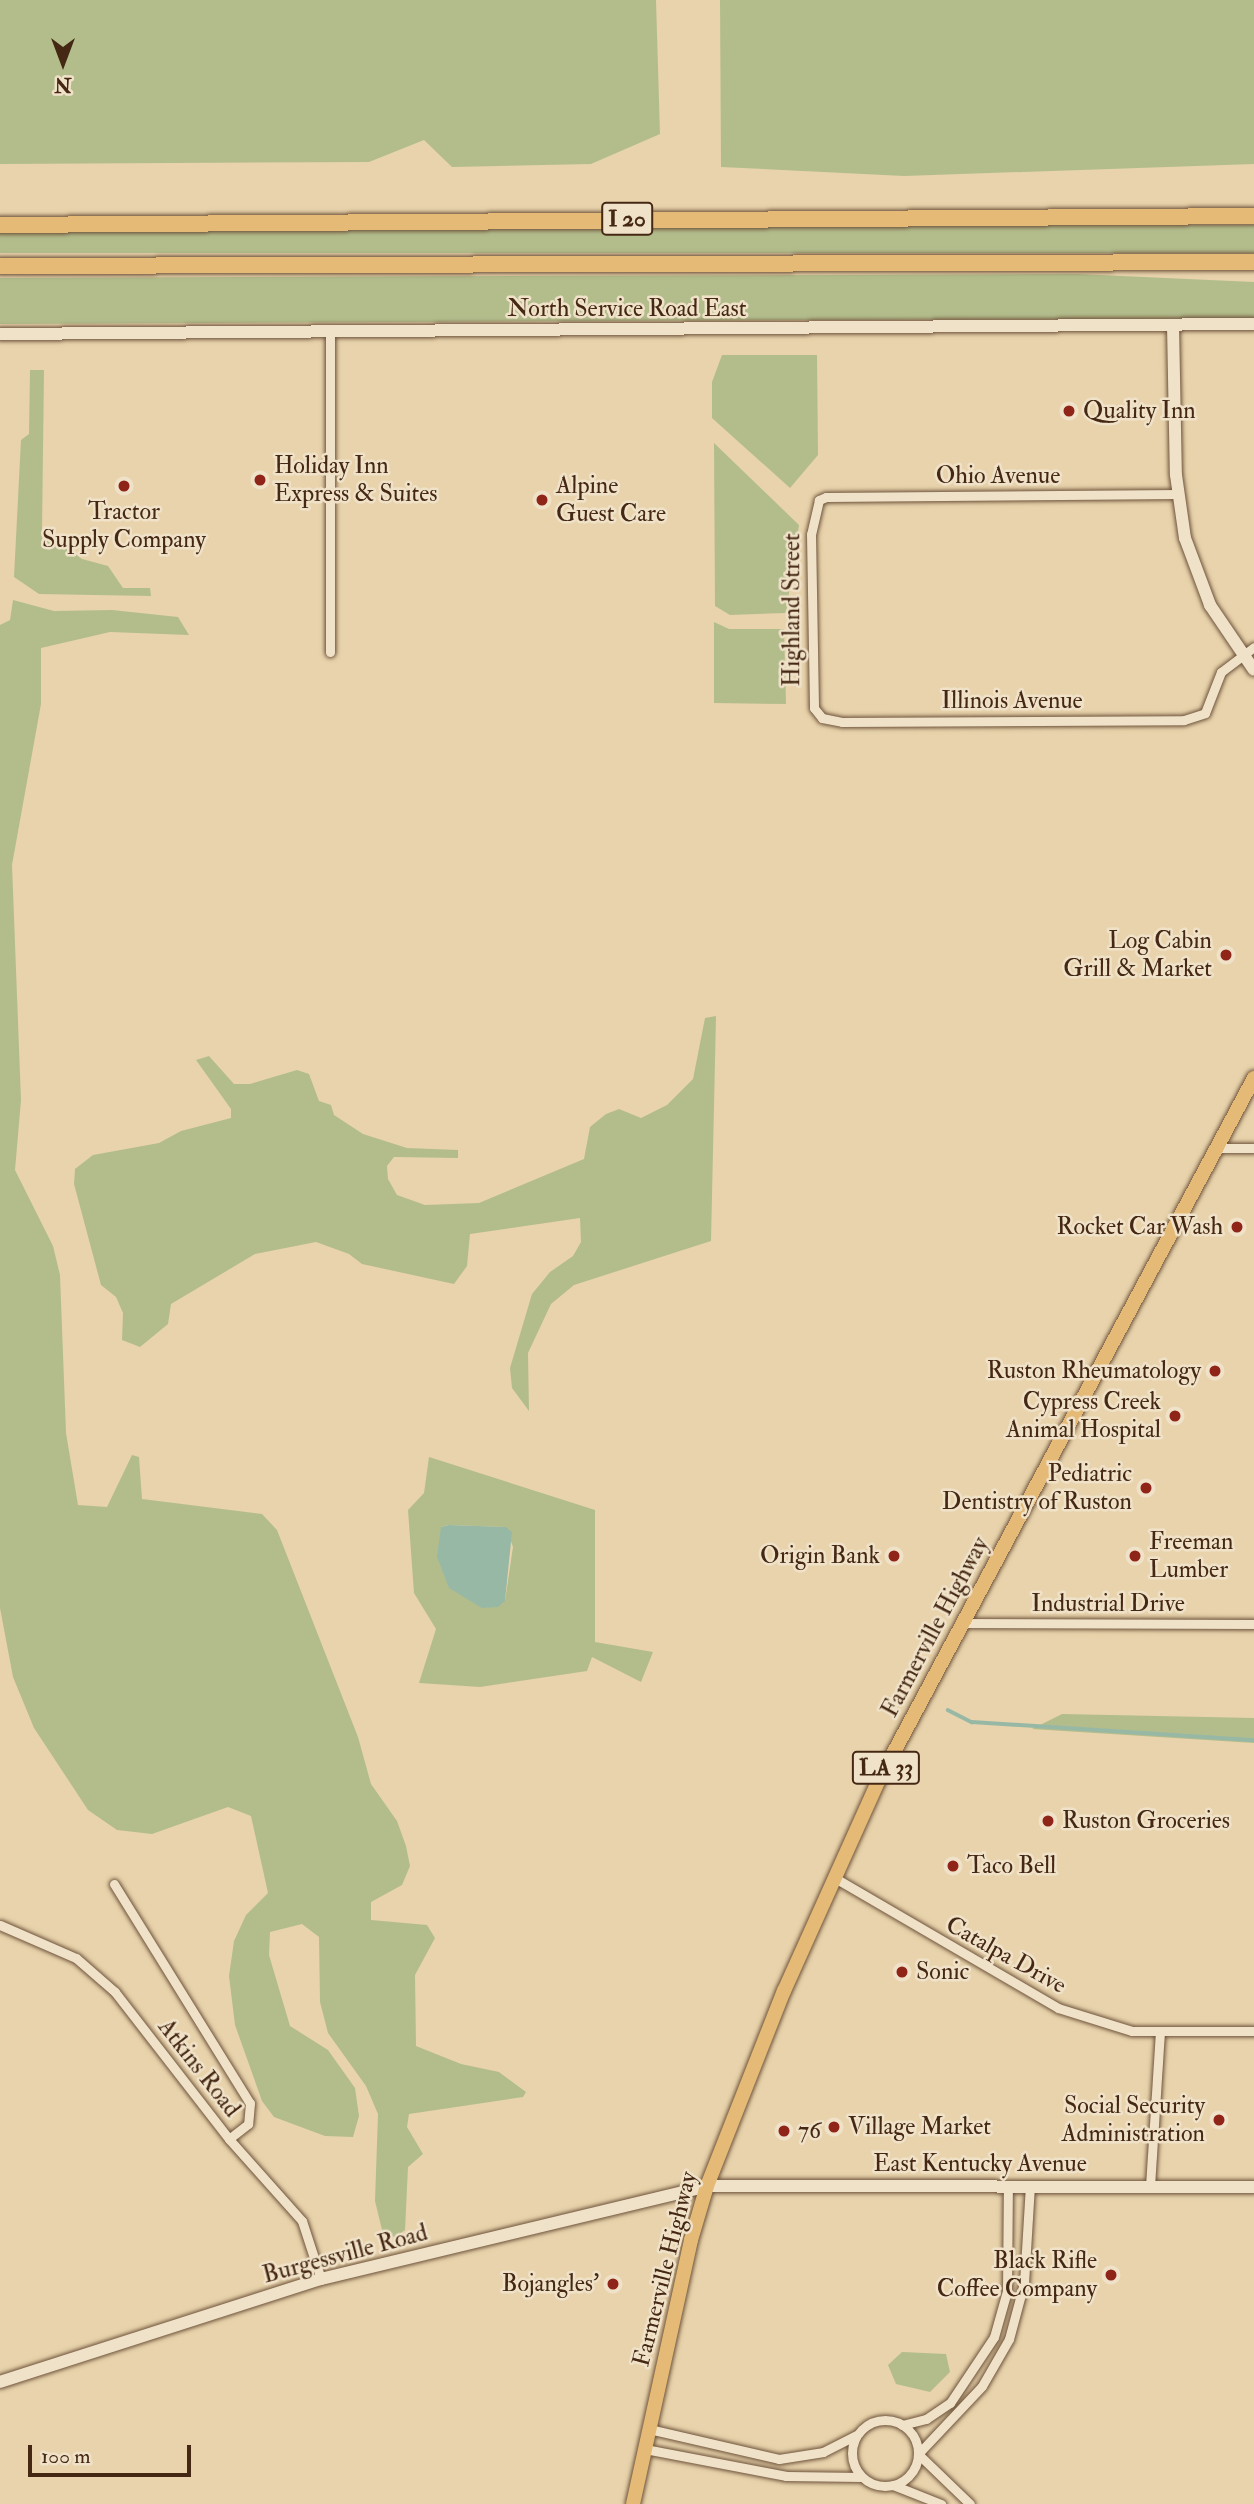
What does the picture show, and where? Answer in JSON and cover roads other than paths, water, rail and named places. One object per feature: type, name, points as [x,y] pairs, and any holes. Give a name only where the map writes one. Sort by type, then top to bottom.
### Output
[{"type":"highway","name":"I 20","points":[[0,225],[1254,216]]},
{"type":"highway","name":"I 20","points":[[0,266],[1254,264]]},
{"type":"main road","name":"Farmerville Highway","points":[[632,2504],[707,2186],[784,1991],[879,1780],[1254,1078]]},
{"type":"street","name":"North Service Road East","points":[[0,334],[1254,324]]},
{"type":"street","points":[[1173,325],[1178,494],[1185,538],[1202,588],[1241,655],[1254,670]]},
{"type":"street","points":[[330,331],[330,652]]},
{"type":"street","name":"Ohio Avenue","points":[[819,500],[826,497],[1178,494]]},
{"type":"street","name":"Highland Street","points":[[819,500],[811,534],[811,694],[822,718]]},
{"type":"street","points":[[1241,655],[1254,648]]},
{"type":"street","name":"Illinois Avenue","points":[[822,718],[1166,720],[1201,716],[1209,705],[1214,680],[1241,655]]},
{"type":"street","points":[[1217,1149],[1254,1148]]},
{"type":"street","name":"Industrial Drive","points":[[962,1623],[1254,1624]]},
{"type":"street","name":"Catalpa Drive","points":[[835,1878],[1058,2008],[1114,2026],[1160,2033],[1254,2031]]},
{"type":"street","points":[[114,1884],[250,2103],[248,2124],[229,2139]]},
{"type":"street","name":"Atkins Road","points":[[0,1925],[76,1958],[115,1992],[229,2139],[302,2221],[321,2279]]},
{"type":"street","points":[[1150,2186],[1160,2033]]},
{"type":"street","points":[[649,2429],[757,2456],[787,2459],[835,2448],[883,2420],[902,2425],[926,2419],[950,2403],[994,2337],[1008,2284],[1008,2185]]},
{"type":"street","points":[[893,2485],[909,2475],[918,2454],[970,2401],[1007,2344],[1024,2283],[1030,2185]]},
{"type":"street","name":"East Kentucky Avenue","points":[[707,2186],[1254,2187]]},
{"type":"street","name":"Burgessville Road","points":[[0,2382],[321,2279],[707,2186]]},
{"type":"street","points":[[994,2337],[1007,2344]]},
{"type":"street","points":[[902,2425],[915,2439],[918,2454],[970,2504]]},
{"type":"street","points":[[856,2435],[852,2457],[862,2477],[871,2483],[893,2485],[941,2504]]},
{"type":"street","points":[[645,2449],[786,2476],[862,2477]]},
{"type":"street","points":[[786,2476],[787,2459]]},
{"type":"waterway","points":[[948,1710],[972,1722],[1254,1740]]},
{"type":"place","name":"Quality Inn","points":[[1069,411]]},
{"type":"place","name":"Holiday Inn Express & Suites","points":[[260,480]]},
{"type":"place","name":"Tractor Supply Company","points":[[124,486]]},
{"type":"place","name":"Alpine Guest Care","points":[[542,500]]},
{"type":"place","name":"Log Cabin Grill & Market","points":[[1226,955]]},
{"type":"place","name":"Rocket Car Wash","points":[[1237,1227]]},
{"type":"place","name":"Ruston Rheumatology","points":[[1215,1371]]},
{"type":"place","name":"Cypress Creek Animal Hospital","points":[[1175,1416]]},
{"type":"place","name":"Pediatric Dentistry of Ruston","points":[[1146,1488]]},
{"type":"place","name":"Origin Bank","points":[[894,1556]]},
{"type":"place","name":"Freeman Lumber","points":[[1135,1556]]},
{"type":"place","name":"Ruston Groceries","points":[[1048,1821]]},
{"type":"place","name":"Taco Bell","points":[[953,1866]]},
{"type":"place","name":"Sonic","points":[[902,1972]]},
{"type":"place","name":"Social Security Administration","points":[[1219,2120]]},
{"type":"place","name":"Village Market","points":[[834,2127]]},
{"type":"place","name":"76","points":[[784,2131]]},
{"type":"place","name":"Black Rifle Coffee Company","points":[[1111,2275]]},
{"type":"place","name":"Bojangles'","points":[[613,2284]]}]
